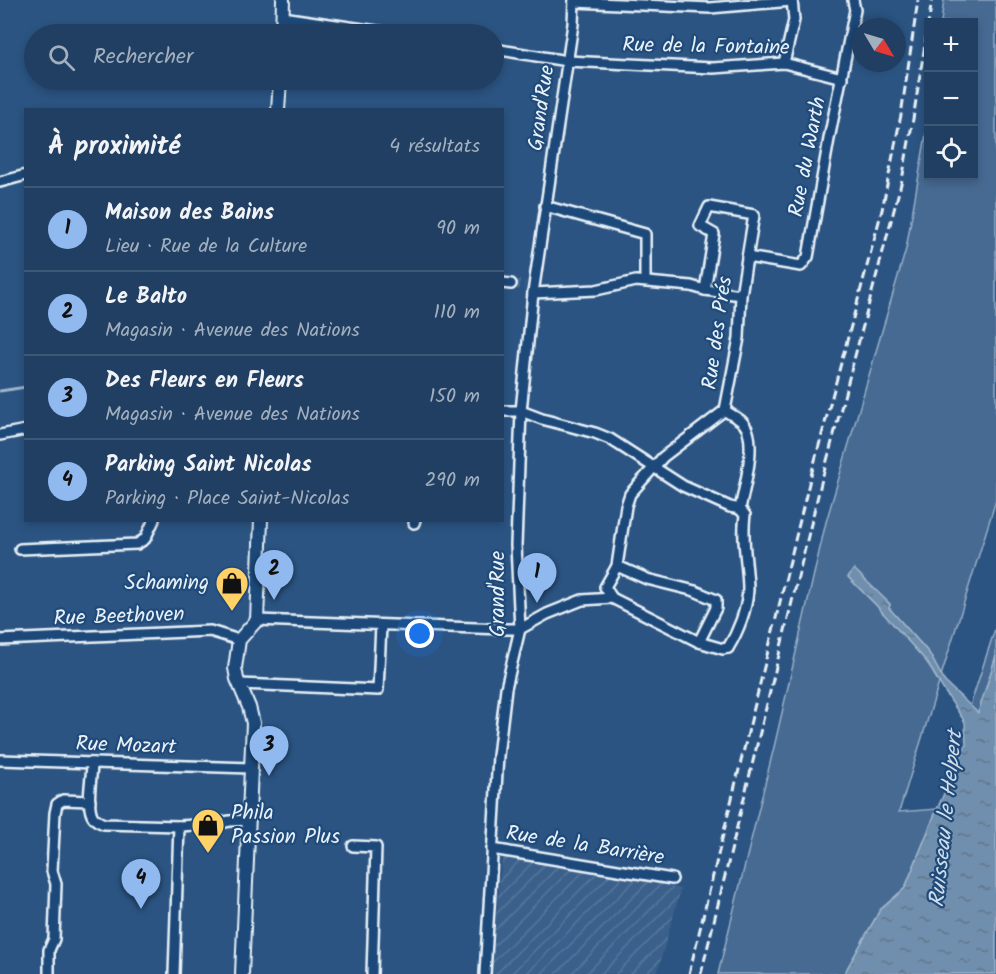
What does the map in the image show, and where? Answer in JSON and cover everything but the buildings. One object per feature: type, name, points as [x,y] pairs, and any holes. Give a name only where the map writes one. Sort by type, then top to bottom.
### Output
[{"type":"main road","points":[[282,24],[283,0]]},
{"type":"main road","points":[[278,108],[279,90]]},
{"type":"main road","points":[[242,974],[252,723],[249,706],[235,668],[238,640],[256,620],[261,522]]},
{"type":"street","points":[[574,1],[710,8],[792,0],[794,20],[784,63]]},
{"type":"street","name":"Rue du Warth","points":[[747,258],[801,266],[808,258],[855,10],[853,0]]},
{"type":"street","name":"Grand'Rue","points":[[485,974],[498,756],[506,688],[520,629],[516,545],[521,411],[531,288],[546,206],[573,24],[574,1]]},
{"type":"street","points":[[282,17],[329,24]]},
{"type":"street","name":"Rue de la Fontaine","points":[[504,51],[567,61],[713,68],[784,63],[842,78]]},
{"type":"street","points":[[0,182],[24,176]]},
{"type":"street","points":[[546,206],[645,234],[645,282]]},
{"type":"street","name":"Rue des Prés","points":[[699,642],[730,650],[745,609],[748,592],[743,512],[750,438],[746,426],[740,419],[729,415],[725,410],[739,338],[741,295],[754,215],[709,207],[699,226],[714,234],[705,290]]},
{"type":"street","points":[[531,288],[596,290],[636,281],[691,286],[741,295]]},
{"type":"street","points":[[612,598],[605,587],[617,566],[626,506],[630,494],[653,467],[674,448],[725,410]]},
{"type":"street","points":[[504,411],[521,411],[610,439],[683,486],[743,512]]},
{"type":"street","points":[[0,435],[24,430]]},
{"type":"street","points":[[20,549],[137,544],[145,539],[153,522]]},
{"type":"street","points":[[256,620],[520,629],[547,614],[582,600],[612,598],[699,642],[716,608],[716,600],[695,591],[647,579],[617,566]]},
{"type":"street","points":[[239,684],[378,690],[381,625]]},
{"type":"street","name":"Rue Beethoven","points":[[0,640],[210,631],[238,640]]},
{"type":"street","name":"Rue Mozart","points":[[0,760],[250,768]]},
{"type":"street","points":[[92,763],[90,801],[92,814],[96,821],[104,824],[179,826],[249,820]]},
{"type":"street","points":[[49,974],[50,950],[54,939],[56,884],[52,871],[57,804],[63,800],[90,801]]},
{"type":"street","points":[[174,974],[179,826]]},
{"type":"street","points":[[353,846],[376,847],[372,974]]},
{"type":"street","name":"Rue de la Barrière","points":[[492,849],[672,879]]},
{"type":"shaded area","points":[[944,0],[996,0],[996,500],[941,676],[929,653],[888,607],[890,605],[848,577],[927,662],[939,683],[899,812],[937,809],[905,888],[880,910],[844,974],[718,974],[826,522],[906,249],[924,146],[924,180],[978,180],[978,18],[942,18]]},
{"type":"shaded area","points":[[996,626],[996,656],[978,714],[970,706]]},
{"type":"shaded area","points":[[503,856],[681,889],[657,974],[492,974]]},
{"type":"water","points":[[854,569],[890,604],[889,608],[929,653],[945,682],[978,713],[996,656],[996,974],[844,974],[880,910],[905,888],[966,745],[965,722],[927,662],[848,577]]},
{"type":"waterway","name":"Ruisseau le Helpert","points":[[0,391],[24,387]]},
{"type":"tunnel","points":[[511,284],[525,285]]},
{"type":"railway","points":[[689,974],[810,479],[882,210],[901,115],[918,0]]},
{"type":"railway","points":[[701,974],[821,483],[902,180],[932,0]]},
{"type":"place","name":"Le Balto","points":[[274,600]]},
{"type":"place","name":"Maison des Bains","points":[[537,603]]},
{"type":"place","name":"Schaming","points":[[232,612]]},
{"type":"place","name":"Des Fleurs en Fleurs","points":[[269,776]]},
{"type":"place","name":"Phila Passion Plus","points":[[208,854]]},
{"type":"place","name":"Parking Saint Nicolas","points":[[141,909]]}]
